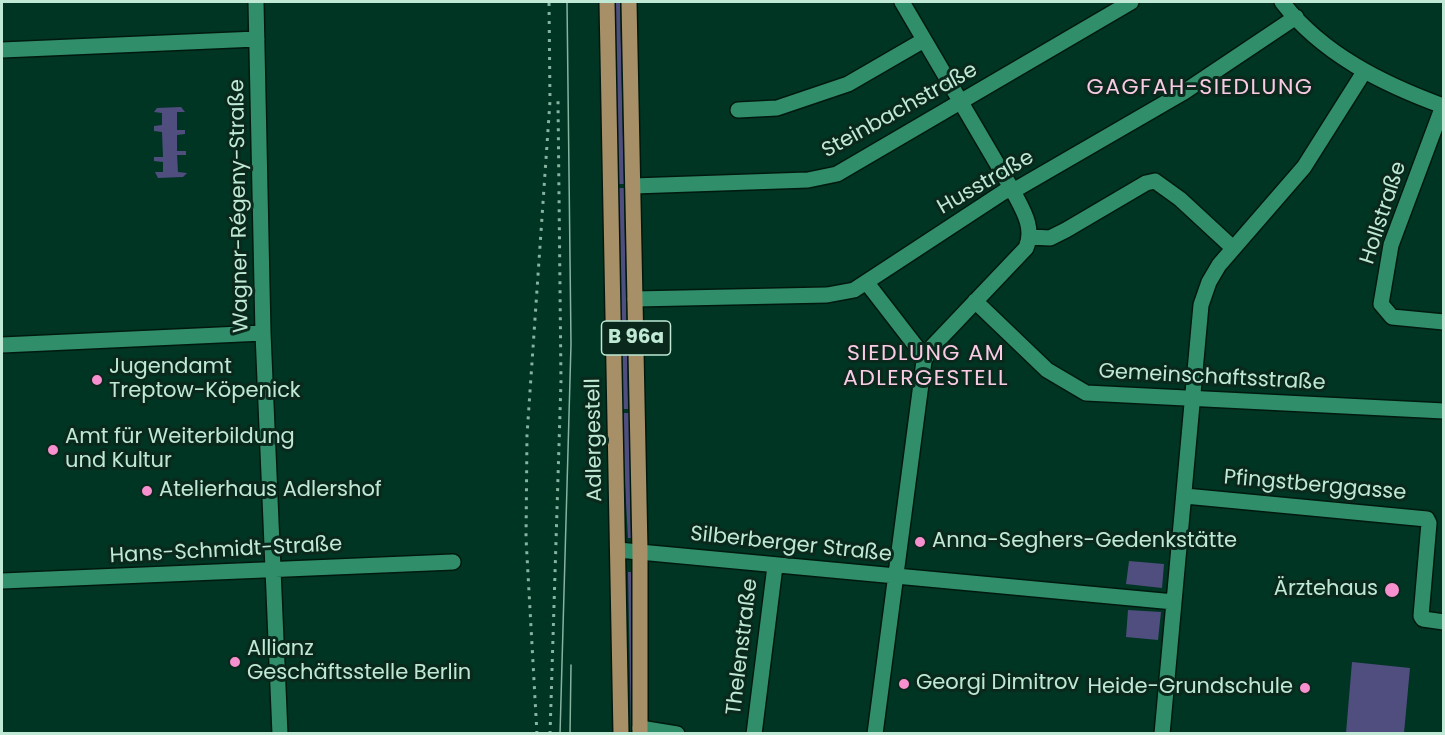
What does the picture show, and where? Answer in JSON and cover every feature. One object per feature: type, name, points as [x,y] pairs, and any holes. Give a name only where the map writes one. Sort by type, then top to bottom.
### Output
[{"type":"main road","name":"Adlergestell","points":[[607,2],[621,734]]},
{"type":"main road","name":"Adlergestell","points":[[629,2],[640,551],[640,731]]},
{"type":"street","name":"Wagner-Régeny-Straße","points":[[256,2],[263,333],[280,734]]},
{"type":"street","points":[[875,734],[925,358],[975,301],[1022,253],[1030,237],[1028,221],[1013,191],[902,2]]},
{"type":"street","name":"Steinbachstraße","points":[[633,186],[808,180],[826,177],[961,102],[1131,2]]},
{"type":"street","points":[[1282,2],[1296,17],[1364,72],[1443,106]]},
{"type":"street","name":"Husstraße","points":[[635,299],[839,294],[867,283],[1005,191],[1013,191],[1184,92],[1296,17]]},
{"type":"street","points":[[2,50],[257,39]]},
{"type":"street","points":[[738,110],[777,108],[848,84],[924,40]]},
{"type":"street","points":[[1162,734],[1201,305],[1209,282],[1233,248],[1304,167],[1364,72]]},
{"type":"street","name":"Hollstraße","points":[[1443,106],[1391,245],[1381,304],[1392,317],[1443,322]]},
{"type":"street","points":[[1030,237],[1041,239],[1058,234],[1146,183],[1155,181],[1180,199],[1233,248]]},
{"type":"street","points":[[867,283],[925,358]]},
{"type":"street","name":"Gemeinschaftsstraße","points":[[975,301],[1047,370],[1086,393],[1443,411]]},
{"type":"street","points":[[2,345],[263,333]]},
{"type":"street","name":"Pfingstberggasse","points":[[1185,496],[1427,519],[1421,616],[1423,619],[1443,622]]},
{"type":"street","name":"Silberberger Straße","points":[[618,550],[1174,602]]},
{"type":"street","name":"Hans-Schmidt-Straße","points":[[2,581],[453,562]]},
{"type":"street","name":"Thelenstraße","points":[[754,734],[775,566]]},
{"type":"street","points":[[640,731],[677,734]]},
{"type":"shaded area","points":[[613,2],[620,2],[624,184],[616,184]]},
{"type":"shaded area","points":[[181,107],[185,112],[177,112],[177,130],[185,130],[185,134],[177,135],[177,151],[186,151],[186,155],[177,155],[178,172],[187,173],[183,177],[158,178],[155,172],[163,172],[163,162],[154,161],[154,157],[163,157],[162,132],[154,131],[154,126],[162,125],[162,113],[154,112],[157,108]]},
{"type":"shaded area","points":[[617,188],[624,188],[628,409],[621,409]]},
{"type":"shaded area","points":[[621,413],[629,413],[631,538],[628,538]]},
{"type":"shaded area","points":[[1129,561],[1164,564],[1162,588],[1126,584]]},
{"type":"shaded area","points":[[628,572],[632,572],[635,734],[631,733]]},
{"type":"shaded area","points":[[1128,610],[1161,612],[1158,640],[1126,637]]},
{"type":"shaded area","points":[[1352,662],[1410,668],[1404,733],[1346,733]]},
{"type":"tram line","points":[[560,734],[571,344],[567,2]]},
{"type":"tram line","points":[[570,734],[571,665]]},
{"type":"railway","points":[[537,734],[526,538],[527,435],[550,101],[549,2]]},
{"type":"railway","points":[[550,734],[561,381],[558,101]]},
{"type":"place","name":"Jugendamt Treptow-Köpenick","points":[[97,380]]},
{"type":"place","name":"Amt für Weiterbildung und Kultur","points":[[53,450]]},
{"type":"place","name":"Atelierhaus Adlershof","points":[[147,491]]},
{"type":"place","name":"Anna-Seghers-Gedenkstätte","points":[[920,542]]},
{"type":"place","name":"Ärztehaus","points":[[1392,590]]},
{"type":"place","name":"Allianz Geschäftsstelle Berlin","points":[[235,662]]},
{"type":"place","name":"Georgi Dimitrov","points":[[904,684]]},
{"type":"place","name":"Heide-Grundschule","points":[[1305,688]]},
{"type":"district","name":"GAGFAH-SIEDLUNG","points":[[1200,88]]},
{"type":"district","name":"SIEDLUNG AM ADLERGESTELL","points":[[926,366]]}]
